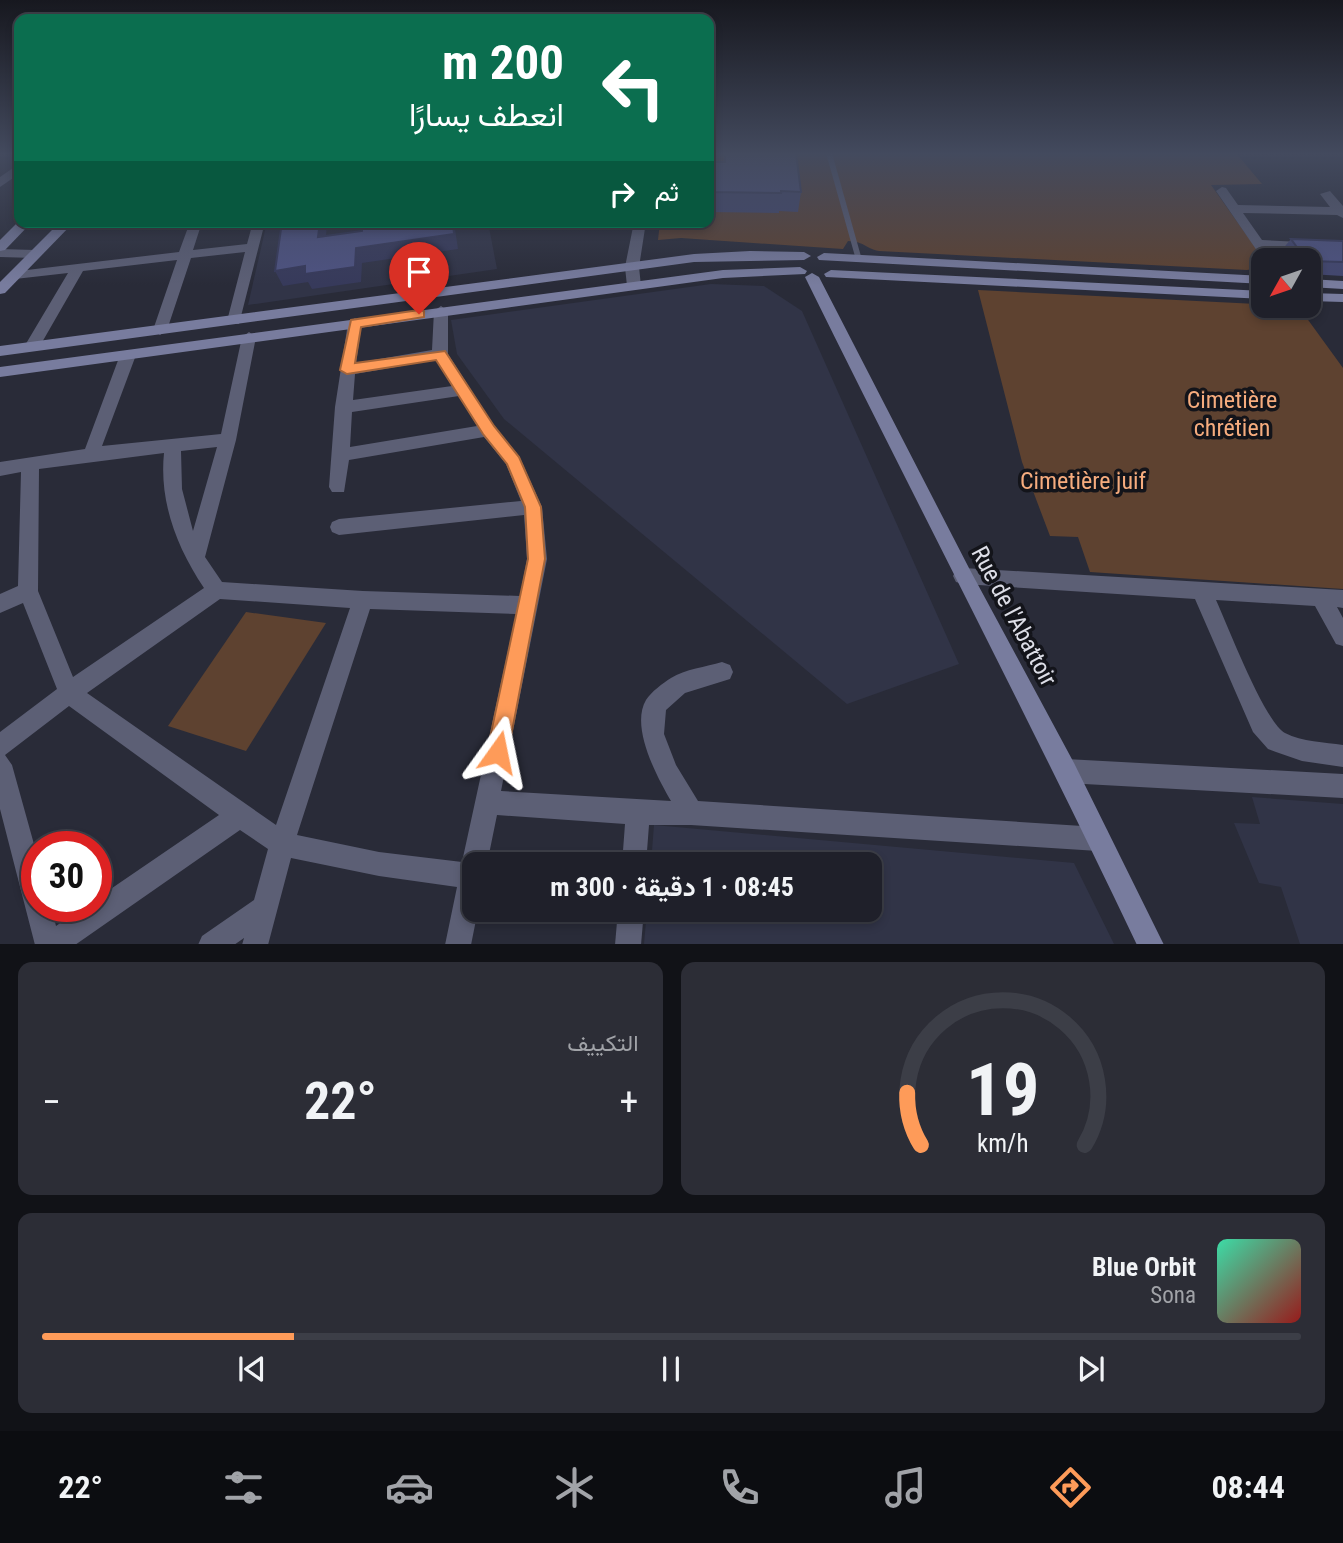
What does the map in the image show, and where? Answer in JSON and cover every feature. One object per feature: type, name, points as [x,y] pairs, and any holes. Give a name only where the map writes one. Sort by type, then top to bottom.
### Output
[{"type":"street","points":[[1227,197],[1263,248]]},
{"type":"street","points":[[1329,197],[1342,213]]},
{"type":"street","points":[[1236,209],[1342,213]]},
{"type":"street","points":[[0,247],[20,228]]},
{"type":"street","points":[[0,290],[62,228]]},
{"type":"street","points":[[160,330],[194,228]]},
{"type":"street","points":[[234,321],[258,228]]},
{"type":"street","points":[[634,286],[632,267],[639,228]]},
{"type":"street","points":[[1261,244],[1343,248]]},
{"type":"street","points":[[15,275],[253,247]]},
{"type":"street","points":[[0,253],[35,254]]},
{"type":"street","points":[[0,351],[694,258],[750,255],[831,274],[1251,294]]},
{"type":"street","points":[[824,257],[833,264],[831,274]]},
{"type":"street","points":[[0,372],[723,274],[805,268],[824,257],[1251,279]]},
{"type":"street","points":[[32,347],[79,266]]},
{"type":"street","name":"Rue de l'Abattoir","points":[[805,268],[831,311],[963,576],[1066,771],[1151,944]]},
{"type":"street","points":[[1321,284],[1343,285]]},
{"type":"street","points":[[1321,297],[1343,298]]},
{"type":"street","points":[[441,312],[440,355],[488,430],[513,461],[533,507],[537,559],[477,852]]},
{"type":"street","points":[[338,487],[347,370],[355,323]]},
{"type":"street","points":[[194,558],[228,440],[249,337]]},
{"type":"street","points":[[91,454],[128,355]]},
{"type":"street","points":[[347,370],[440,355]]},
{"type":"street","points":[[344,407],[464,390]]},
{"type":"street","points":[[339,455],[488,430]]},
{"type":"street","points":[[0,470],[91,454],[228,440]]},
{"type":"street","points":[[173,445],[173,493],[183,534],[194,558],[217,590]]},
{"type":"street","points":[[30,466],[28,591],[69,693],[282,844],[379,864],[462,876]]},
{"type":"street","points":[[339,527],[533,507]]},
{"type":"street","points":[[963,576],[1343,599]]},
{"type":"street","points":[[1201,589],[1261,724],[1276,741],[1302,750],[1343,756]]},
{"type":"street","points":[[0,746],[69,693],[217,590],[363,600],[528,605]]},
{"type":"street","points":[[0,604],[28,591]]},
{"type":"street","points":[[1320,597],[1343,637]]},
{"type":"street","points":[[255,944],[282,844],[363,600]]},
{"type":"street","points":[[691,813],[667,772],[653,734],[655,705],[679,685],[722,673]]},
{"type":"street","points":[[0,765],[21,842]]},
{"type":"street","points":[[1066,771],[1343,786]]},
{"type":"street","points":[[488,802],[1098,839]]},
{"type":"street","points":[[635,852],[638,813]]},
{"type":"street","points":[[43,922],[50,944],[239,816]]},
{"type":"street","points":[[211,944],[266,907]]},
{"type":"street","points":[[458,944],[462,922]]},
{"type":"street","points":[[628,944],[630,922]]},
{"type":"lane","points":[[841,197],[859,260]]},
{"type":"shaded area","points":[[266,228],[489,228],[497,269],[248,305]]},
{"type":"shaded area","points":[[711,284],[764,286],[802,311],[959,664],[847,704],[504,419],[457,354],[451,320]]},
{"type":"shaded area","points":[[1252,797],[1343,804],[1343,944],[1300,944],[1281,887],[1259,883],[1234,823],[1260,824]]},
{"type":"shaded area","points":[[654,825],[1074,863],[1114,944],[644,944],[646,922],[882,922],[882,852],[652,852]]},
{"type":"green space","points":[[714,197],[1220,197],[1256,248],[1251,248],[1251,269],[1247,270],[879,251],[848,241],[843,249],[681,238],[658,240],[659,228],[714,228]]},
{"type":"green space","name":"Cimetière chrétien","points":[[978,290],[1251,304],[1251,318],[1307,318],[1343,368],[1343,589],[1090,572],[1078,537],[1050,536],[1022,462]]},
{"type":"green space","points":[[246,612],[326,623],[246,751],[168,726]]},
{"type":"building","points":[[281,228],[319,228],[318,237],[362,231],[362,228],[454,228],[454,234],[356,248],[355,267],[305,274],[305,266],[275,271]]},
{"type":"building","points":[[1291,239],[1343,241],[1343,262],[1321,261],[1321,248],[1298,248]]},
{"type":"route","points":[[419,314],[355,323],[347,370],[440,355],[488,430],[513,461],[533,507],[537,559],[498,752]]},
{"type":"park label","name":"Cimetière juif","points":[[1083,481]]}]
